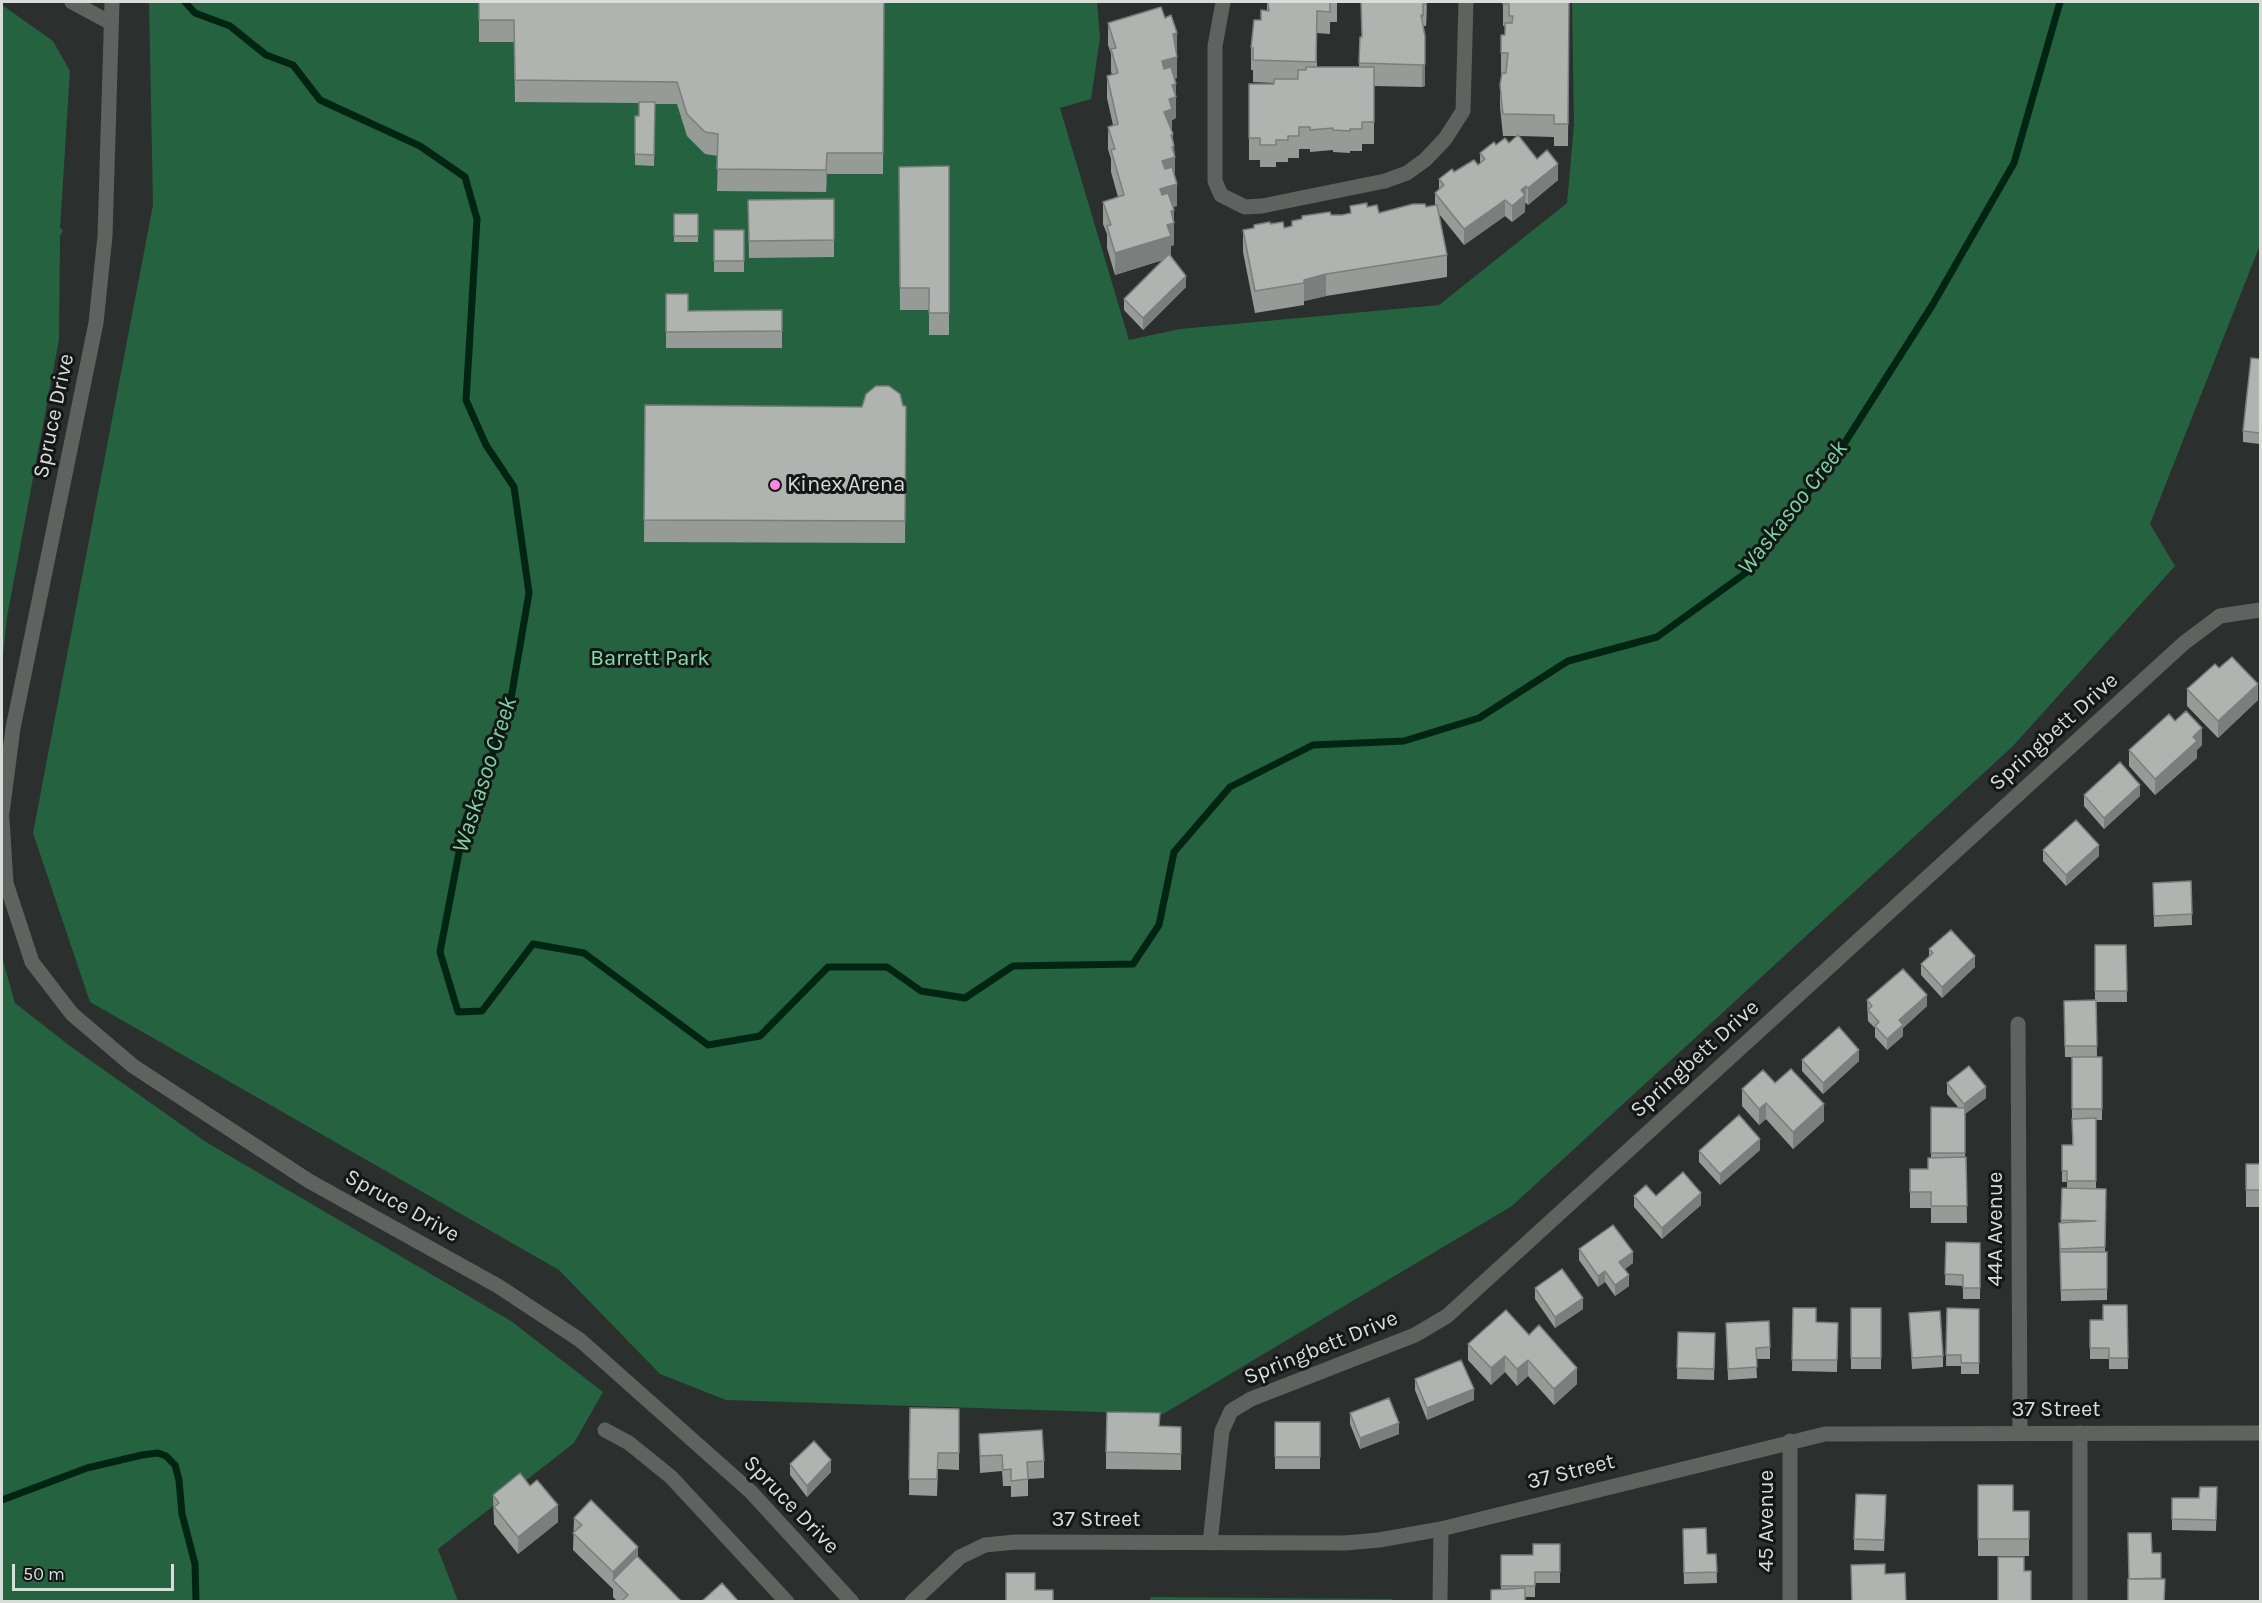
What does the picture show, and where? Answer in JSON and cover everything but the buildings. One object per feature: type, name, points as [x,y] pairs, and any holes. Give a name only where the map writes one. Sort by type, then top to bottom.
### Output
[{"type":"street","points":[[72,2],[111,23]]},
{"type":"street","name":"Spruce Drive","points":[[2,813],[13,728],[96,323],[105,236],[112,2]]},
{"type":"street","points":[[1223,2],[1215,46],[1215,181],[1221,195],[1245,207],[1262,206],[1386,181],[1407,173],[1425,160],[1445,139],[1463,111],[1466,2]]},
{"type":"street","name":"Springbett Drive","points":[[1210,1543],[1222,1431],[1231,1411],[1251,1399],[1415,1335],[1447,1316],[2184,644],[2220,616],[2260,610]]},
{"type":"street","name":"Spruce Drive","points":[[2,819],[6,883],[32,962],[72,1014],[133,1066],[309,1181],[498,1286],[580,1340],[751,1492],[852,1602]]},
{"type":"street","name":"44A Avenue","points":[[2018,1024],[2020,1433]]},
{"type":"street","points":[[605,1430],[629,1443],[659,1466],[787,1602]]},
{"type":"street","points":[[2080,1432],[2080,1602]]},
{"type":"street","name":"37 Street","points":[[912,1602],[960,1557],[985,1545],[1015,1542],[1344,1543],[1441,1529],[1790,1441],[1833,1433],[2260,1433]]},
{"type":"street","name":"45 Avenue","points":[[1790,1441],[1790,1602]]},
{"type":"street","points":[[1440,1602],[1441,1529]]},
{"type":"green space","name":"Barrett Park","points":[[149,2],[1097,2],[1100,38],[1091,99],[1060,108],[1129,340],[1180,329],[1439,305],[1567,203],[1574,125],[1572,2],[2260,2],[2260,245],[2150,524],[2175,566],[2013,746],[1512,1206],[1163,1414],[726,1400],[660,1374],[559,1270],[90,1002],[33,833],[153,205]]},
{"type":"green space","points":[[2,5],[53,41],[70,71],[60,228],[63,230],[60,236],[59,340],[7,617],[2,665]]},
{"type":"green space","points":[[2,957],[15,1003],[70,1046],[206,1142],[511,1321],[603,1392],[574,1443],[438,1549],[458,1601],[2,1601]]},
{"type":"green space","points":[[1150,1597],[1392,1599],[1394,1601],[1150,1602]]},
{"type":"waterway","name":"Waskasoo Creek","points":[[185,2],[195,13],[230,26],[266,55],[293,65],[320,100],[420,146],[465,177],[477,219],[466,400],[486,445],[514,487],[529,593],[508,716],[465,821],[440,952],[458,1012],[482,1011],[533,944],[584,953],[708,1045],[760,1036],[828,967],[887,967],[921,991],[965,998],[1013,966],[1133,964],[1159,925],[1174,852],[1230,787],[1313,745],[1404,741],[1479,718],[1568,661],[1657,637],[1747,572],[1837,455],[1933,304],[2014,163],[2060,2]]},
{"type":"waterway","points":[[2,1500],[87,1468],[142,1455],[158,1453],[166,1456],[175,1465],[179,1480],[182,1514],[195,1564],[196,1602]]},
{"type":"place","name":"Kinex Arena","points":[[775,485]]}]
